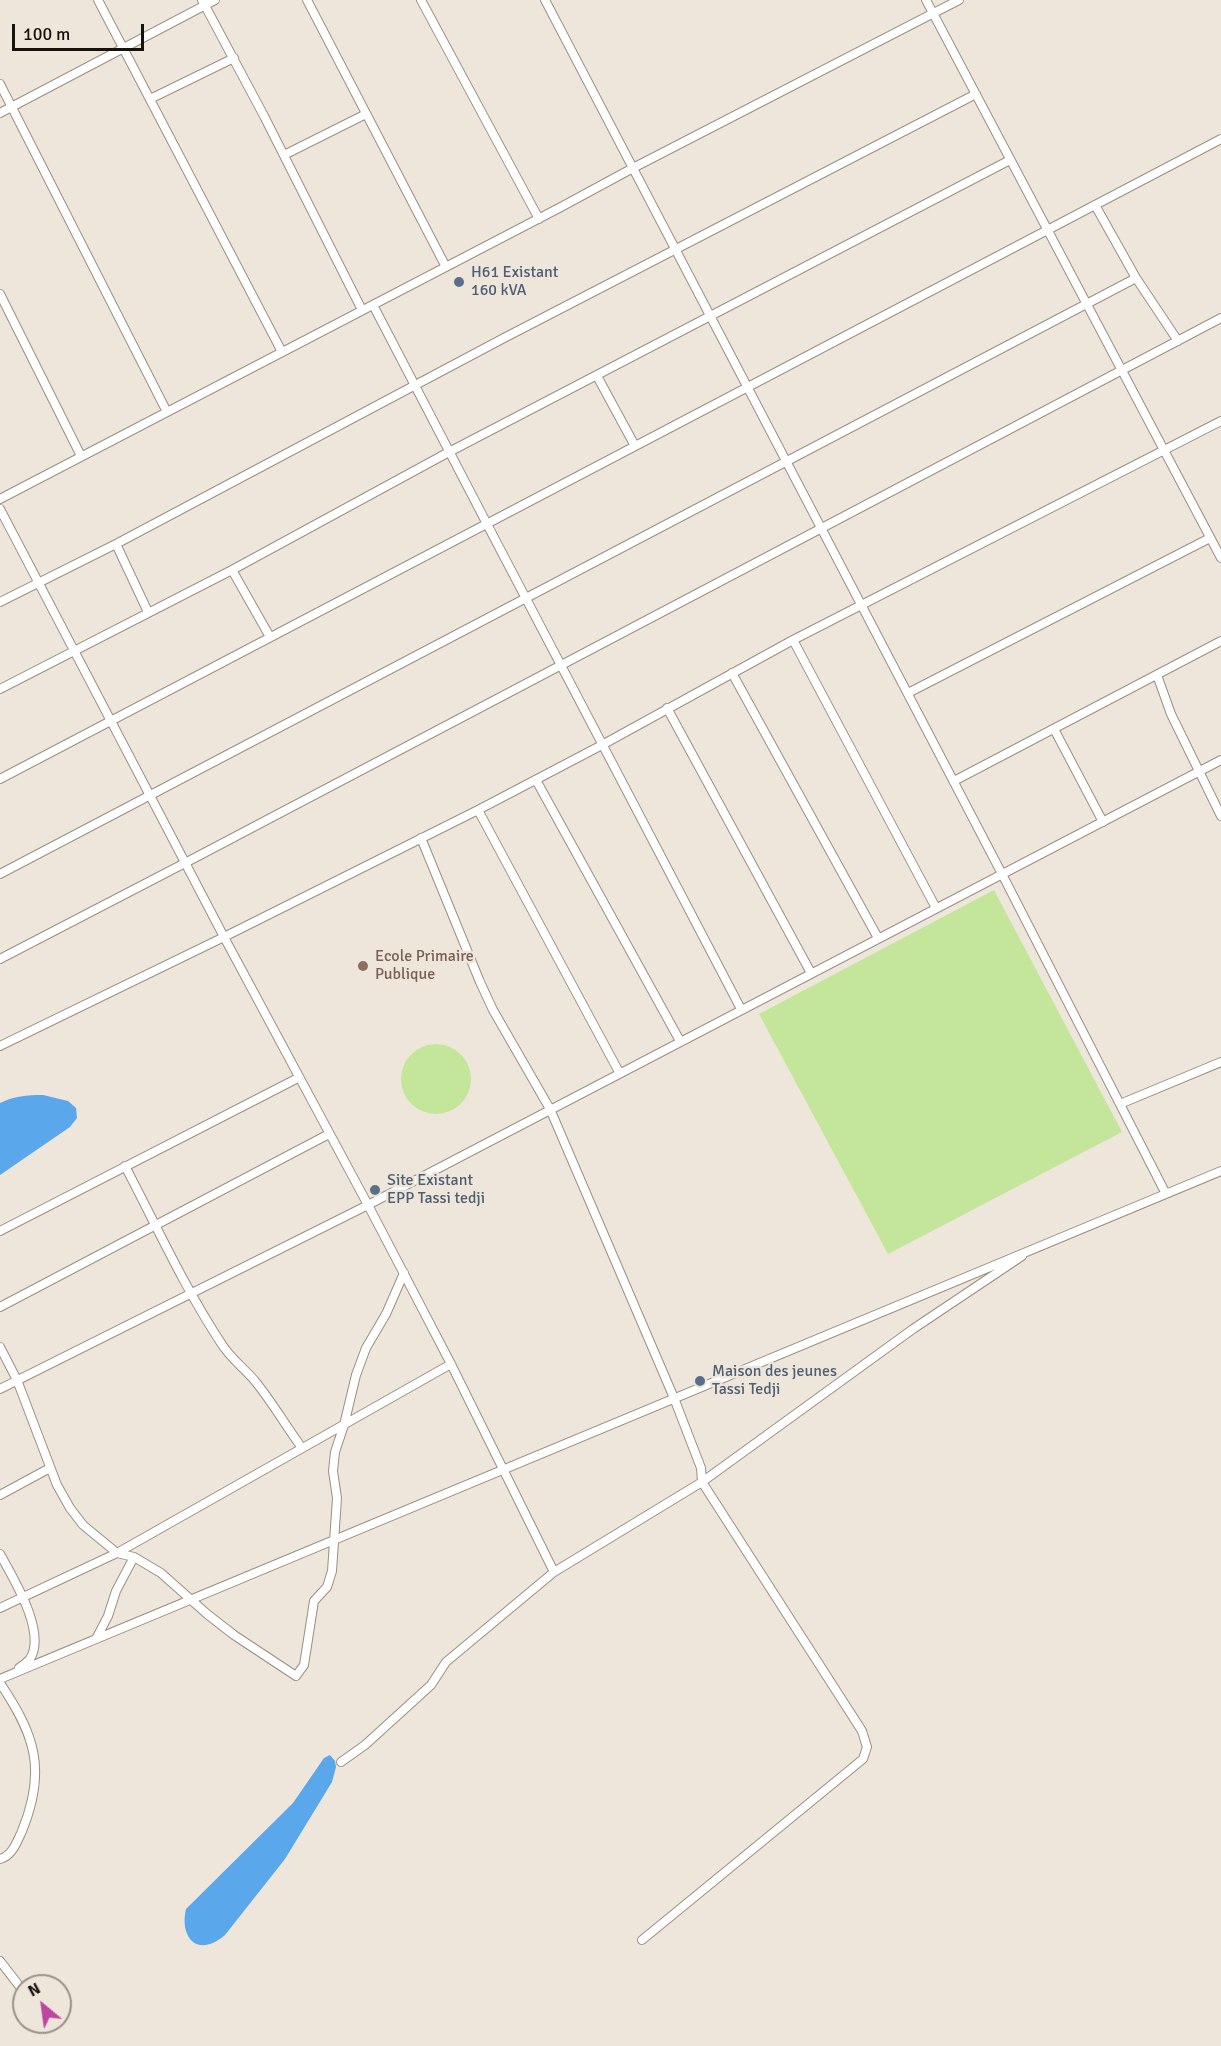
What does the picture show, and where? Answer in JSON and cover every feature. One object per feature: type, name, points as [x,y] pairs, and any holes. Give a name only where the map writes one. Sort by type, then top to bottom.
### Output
[{"type":"street","points":[[99,0],[282,352]]},
{"type":"street","points":[[0,112],[124,48],[203,3],[215,0]]},
{"type":"street","points":[[307,0],[446,267]]},
{"type":"street","points":[[421,0],[539,219]]},
{"type":"street","points":[[545,0],[788,461],[1166,1194]]},
{"type":"street","points":[[926,0],[1221,558]]},
{"type":"street","points":[[0,498],[959,0]]},
{"type":"street","points":[[203,3],[234,58],[362,310]]},
{"type":"street","points":[[150,99],[234,58]]},
{"type":"street","points":[[0,84],[167,412]]},
{"type":"street","points":[[0,602],[116,544],[416,387],[504,338],[976,94]]},
{"type":"street","points":[[284,155],[366,114]]},
{"type":"street","points":[[0,779],[1221,139]]},
{"type":"street","points":[[0,689],[232,570],[449,452],[1010,160]]},
{"type":"street","points":[[1095,205],[1136,278],[1178,341]]},
{"type":"street","points":[[0,874],[1136,278]]},
{"type":"street","points":[[0,294],[81,456]]},
{"type":"street","points":[[374,305],[560,666],[741,1009]]},
{"type":"street","points":[[0,959],[185,864],[1221,318]]},
{"type":"street","points":[[597,376],[635,446]]},
{"type":"street","points":[[0,1046],[224,938],[478,810],[861,604],[1221,422]]},
{"type":"street","points":[[0,509],[298,1078],[404,1273],[554,1572]]},
{"type":"street","points":[[908,693],[1210,538]]},
{"type":"street","points":[[116,544],[148,612]]},
{"type":"street","points":[[232,570],[270,637]]},
{"type":"street","points":[[793,640],[936,908]]},
{"type":"street","points":[[954,781],[1221,641]]},
{"type":"street","points":[[732,673],[878,938]]},
{"type":"street","points":[[1157,675],[1164,698],[1221,816]]},
{"type":"street","points":[[667,708],[811,973]]},
{"type":"street","points":[[1054,729],[1103,822]]},
{"type":"street","points":[[0,1389],[368,1204],[1221,760]]},
{"type":"street","points":[[536,780],[680,1041]]},
{"type":"street","points":[[478,810],[619,1072]]},
{"type":"street","points":[[421,838],[484,991],[550,1109],[674,1398],[701,1468],[702,1482],[862,1731],[867,1747],[863,1759],[642,1940]]},
{"type":"street","points":[[1120,1104],[1221,1062]]},
{"type":"street","points":[[0,1231],[298,1078]]},
{"type":"street","points":[[0,1307],[329,1134]]},
{"type":"street","points":[[125,1166],[191,1293],[221,1344],[233,1360],[260,1387],[302,1449]]},
{"type":"street","points":[[2,1679],[502,1468],[1221,1171]]},
{"type":"street","points":[[341,1762],[365,1745],[431,1685],[446,1662],[554,1572],[702,1482],[913,1329],[1038,1246]]},
{"type":"street","points":[[0,1347],[17,1380],[50,1468],[70,1508],[83,1525],[117,1553],[134,1557],[161,1573],[234,1635],[296,1676],[304,1665],[314,1601],[330,1582],[337,1498],[333,1471],[334,1452],[366,1348],[386,1314],[404,1273]]},
{"type":"street","points":[[0,1608],[117,1553],[451,1364]]},
{"type":"street","points":[[0,1495],[50,1468]]},
{"type":"street","points":[[0,1554],[23,1597],[35,1642],[30,1659],[2,1679]]},
{"type":"street","points":[[96,1639],[108,1616],[116,1591],[134,1557]]},
{"type":"street","points":[[0,1859],[5,1858],[14,1847],[28,1816],[34,1796],[35,1761],[33,1746],[23,1720],[2,1679]]},
{"type":"street","points":[[0,1961],[12,1976]]},
{"type":"green space","points":[[994,890],[1122,1132],[888,1254],[759,1014]]},
{"type":"green space","points":[[436,1044],[449,1047],[461,1054],[468,1066],[471,1079],[468,1092],[461,1104],[449,1111],[436,1114],[423,1111],[411,1104],[404,1092],[401,1079],[404,1066],[411,1054],[423,1047]]},
{"type":"water","points":[[43,1095],[68,1101],[76,1108],[77,1118],[70,1127],[0,1175],[0,1103],[21,1096]]},
{"type":"water","points":[[330,1755],[336,1767],[332,1782],[285,1859],[225,1935],[207,1945],[193,1942],[185,1929],[186,1909],[293,1803],[324,1758]]},
{"type":"place","name":"H61 Existant 160 kVA","points":[[459,282]]},
{"type":"place","name":"Ecole Primaire Publique","points":[[363,966]]},
{"type":"place","name":"Site Existant EPP Tassi tedji","points":[[375,1190]]},
{"type":"place","name":"Maison des jeunes Tassi Tedji","points":[[700,1381]]}]
